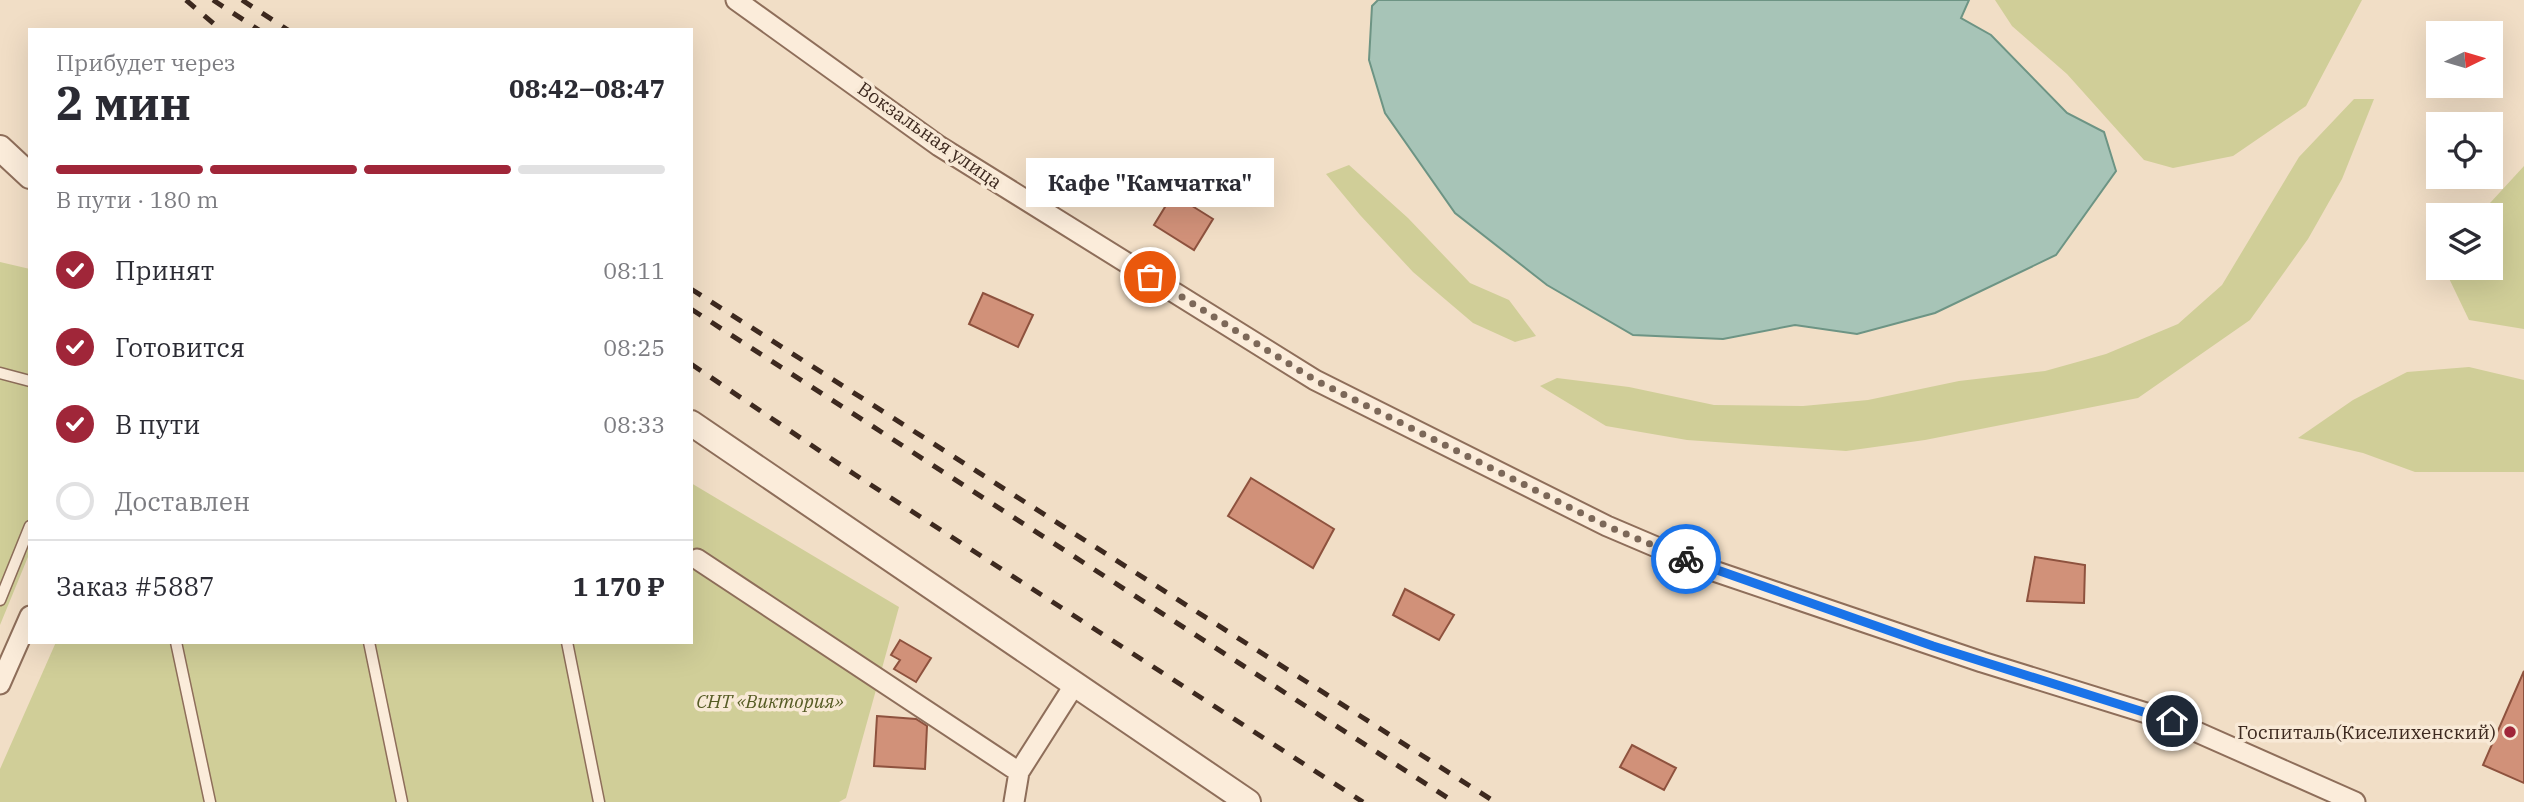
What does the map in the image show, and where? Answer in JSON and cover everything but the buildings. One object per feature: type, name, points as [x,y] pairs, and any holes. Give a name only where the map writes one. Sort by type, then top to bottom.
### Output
[{"type":"street","name":"Вокзальная улица","points":[[736,0],[939,146],[1315,380],[1595,520],[1708,569],[1970,658],[2172,721],[2355,802]]},
{"type":"street","points":[[0,148],[28,175]]},
{"type":"street","points":[[0,172],[28,177]]},
{"type":"street","points":[[693,424],[1248,802]]},
{"type":"street","points":[[697,559],[1018,772]]},
{"type":"street","points":[[0,684],[28,621]]},
{"type":"street","points":[[1014,802],[1018,772],[1075,684]]},
{"type":"lane","points":[[0,373],[28,380]]},
{"type":"lane","points":[[0,600],[28,531]]},
{"type":"lane","points":[[176,644],[210,802]]},
{"type":"lane","points":[[369,644],[402,802]]},
{"type":"lane","points":[[567,644],[598,802]]},
{"type":"green space","points":[[1995,0],[2362,0],[2306,106],[2233,156],[2173,168],[2144,160],[2067,74],[2012,26]]},
{"type":"green space","points":[[2354,99],[2374,99],[2342,179],[2308,239],[2250,320],[2138,398],[1925,440],[1846,451],[1687,440],[1606,426],[1540,386],[1557,378],[1629,387],[1714,405],[1803,406],[1868,400],[1959,381],[2045,371],[2106,354],[2178,324],[2222,285],[2299,157]]},
{"type":"green space","points":[[1349,165],[1408,218],[1470,283],[1509,300],[1536,336],[1515,342],[1473,323],[1413,272],[1326,174]]},
{"type":"green space","points":[[2524,166],[2524,329],[2469,320],[2450,280],[2503,280],[2503,203],[2490,203]]},
{"type":"green space","points":[[0,262],[28,269],[28,557],[0,625]]},
{"type":"green space","points":[[2469,367],[2524,380],[2524,472],[2415,472],[2363,453],[2298,438],[2353,400],[2407,372]]},
{"type":"green space","name":"СНТ «Виктория»","points":[[693,484],[899,607],[846,798],[839,802],[0,802],[0,769],[55,644],[693,644]]},
{"type":"shaded area","points":[[1378,0],[1969,0],[1961,18],[1991,35],[2067,113],[2104,132],[2116,171],[2056,255],[1935,313],[1857,334],[1795,325],[1723,339],[1633,335],[1547,285],[1455,213],[1385,113],[1369,60],[1372,6]]},
{"type":"railway","points":[[186,0],[219,28]]},
{"type":"railway","points":[[213,0],[256,28]]},
{"type":"railway","points":[[242,0],[285,28]]},
{"type":"railway","points":[[693,290],[1495,802]]},
{"type":"railway","points":[[693,310],[1454,802]]},
{"type":"railway","points":[[693,365],[854,474],[1363,802]]},
{"type":"way so far","points":[[1150,277],[1315,380],[1607,526],[1686,559]]},
{"type":"place","name":"Кафе \"Камчатка\"","points":[[1150,277]]},
{"type":"place","name":"Госпиталь(Киселихенский)","points":[[2510,732]]},
{"type":"route","points":[[1686,559],[1708,569],[1933,646],[2172,721]]}]
